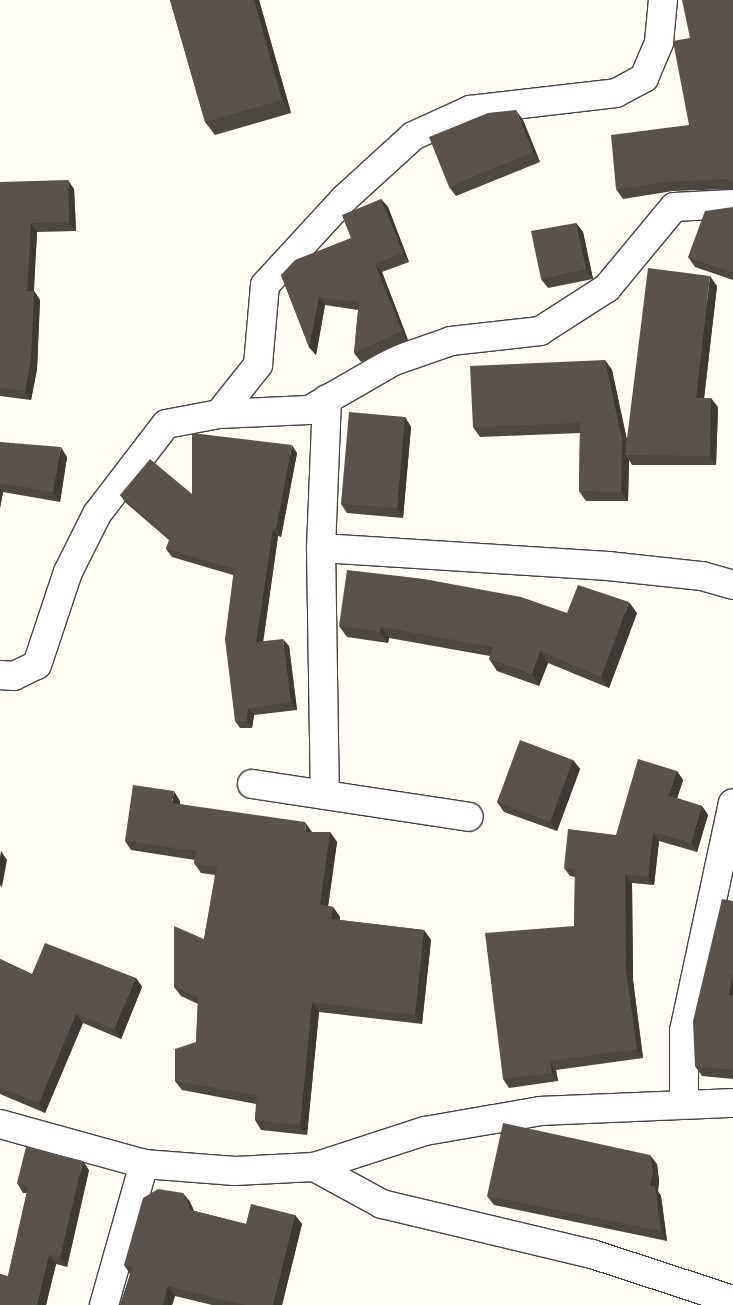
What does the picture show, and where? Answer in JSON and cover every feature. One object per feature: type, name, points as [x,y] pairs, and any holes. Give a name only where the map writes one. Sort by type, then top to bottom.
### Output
[{"type":"street","points":[[219,414],[258,365],[265,285],[344,199],[413,136],[470,110],[616,93],[644,78],[659,42],[663,0]]},
{"type":"street","points":[[0,675],[14,676],[37,665],[68,572],[97,514],[166,424],[219,414],[308,410],[394,361],[451,341],[540,331],[608,288],[674,207],[733,204]]},
{"type":"street","points":[[325,795],[321,548],[327,400]]},
{"type":"street","points":[[321,548],[608,566],[702,576],[733,584]]},
{"type":"street","points":[[252,784],[469,817]]},
{"type":"street","points":[[684,1103],[684,1031],[733,803]]},
{"type":"street","points":[[0,1124],[144,1164],[235,1171],[314,1167],[424,1131],[541,1111],[684,1103],[733,1103]]},
{"type":"street","points":[[104,1305],[144,1164]]},
{"type":"street","points":[[314,1167],[382,1204],[592,1254],[733,1300]]},
{"type":"building","points":[[170,0],[254,0],[282,100],[205,122]]},
{"type":"building","points":[[682,0],[733,0],[733,182],[725,179],[666,182],[616,189],[611,135],[689,125],[673,41],[690,38]]},
{"type":"building","points":[[516,110],[533,152],[449,187],[429,137],[488,113]]},
{"type":"building","points":[[68,180],[69,222],[31,223],[27,291],[34,291],[31,360],[25,391],[0,388],[0,182]]},
{"type":"building","points":[[381,199],[403,253],[375,264],[402,331],[354,353],[359,302],[319,297],[309,347],[281,275],[295,260],[351,238],[342,215]]},
{"type":"building","points":[[733,207],[733,273],[688,257],[705,211]]},
{"type":"building","points":[[576,223],[586,269],[541,279],[531,231]]},
{"type":"building","points":[[648,268],[710,276],[696,398],[711,398],[710,456],[625,455]]},
{"type":"building","points":[[605,360],[622,439],[621,492],[579,491],[580,423],[473,427],[470,366]]},
{"type":"building","points":[[349,412],[405,417],[397,508],[341,504]]},
{"type":"building","points":[[192,433],[292,445],[276,529],[273,529],[256,642],[283,639],[291,702],[248,708],[247,721],[235,721],[225,639],[234,569],[166,549],[170,538],[120,495],[150,459],[192,494]]},
{"type":"building","points":[[0,442],[61,447],[53,492],[0,483]]},
{"type":"building","points":[[347,570],[424,579],[521,597],[567,613],[578,585],[629,602],[601,677],[540,651],[532,674],[489,659],[493,647],[381,627],[380,632],[339,626]]},
{"type":"building","points":[[520,740],[573,760],[550,822],[497,802]]},
{"type":"building","points":[[638,759],[677,771],[669,796],[702,806],[691,843],[653,832],[648,877],[625,874],[626,971],[637,1049],[550,1061],[552,1073],[503,1079],[485,933],[574,926],[575,869],[564,868],[568,829],[616,835]]},
{"type":"building","points":[[133,785],[174,791],[172,803],[305,822],[306,832],[330,832],[320,904],[333,907],[331,919],[424,930],[415,1015],[312,1002],[300,1125],[255,1120],[257,1095],[175,1081],[175,1049],[196,1042],[198,997],[174,987],[174,926],[204,939],[217,867],[194,863],[196,851],[125,841]]},
{"type":"building","points":[[722,899],[733,901],[733,971],[729,995],[733,995],[733,1070],[695,1066],[693,1021]]},
{"type":"building","points":[[45,943],[136,978],[114,1029],[76,1014],[39,1103],[0,1088],[0,959],[32,974]]},
{"type":"building","points":[[503,1123],[650,1155],[653,1172],[650,1186],[655,1186],[661,1231],[487,1196]]},
{"type":"building","points":[[26,1147],[83,1161],[60,1257],[49,1255],[37,1305],[0,1305],[0,1274],[8,1276],[28,1186],[17,1183]]},
{"type":"building","points":[[158,1189],[183,1193],[191,1210],[246,1224],[251,1204],[295,1215],[273,1305],[244,1305],[168,1286],[163,1305],[120,1305],[133,1267],[124,1265],[143,1198]]}]
